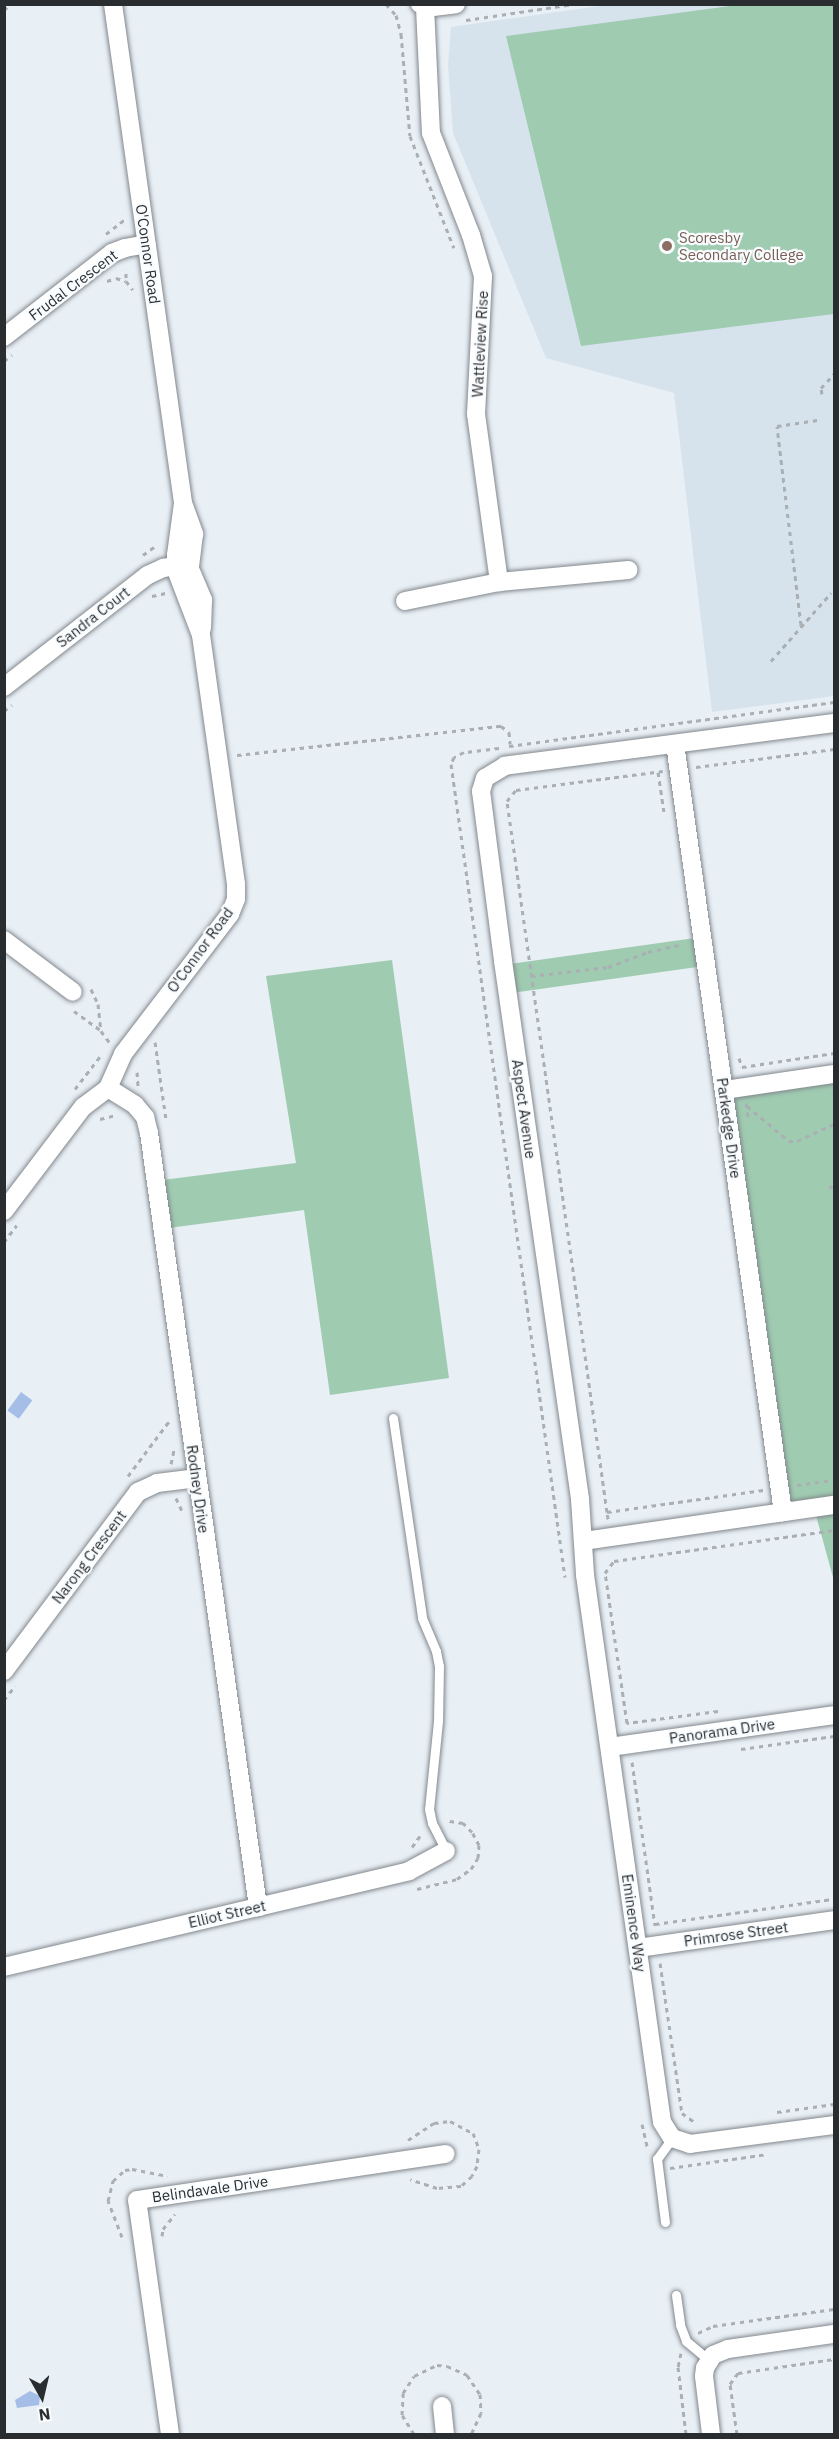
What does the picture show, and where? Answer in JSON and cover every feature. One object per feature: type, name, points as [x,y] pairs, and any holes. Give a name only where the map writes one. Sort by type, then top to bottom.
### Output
[{"type":"street","name":"O'Connor Road","points":[[4,1211],[83,1107],[108,1088],[123,1054],[230,914],[236,899],[236,884],[201,635],[203,600],[183,565],[194,534],[183,503],[113,4]]},
{"type":"street","points":[[422,6],[455,13]]},
{"type":"street","name":"Wattleview Rise","points":[[422,6],[430,133],[471,235],[483,276],[476,414],[499,582]]},
{"type":"street","name":"Frudal Crescent","points":[[4,337],[112,253],[147,244]]},
{"type":"street","name":"Sandra Court","points":[[4,687],[148,575],[183,565]]},
{"type":"street","points":[[405,601],[499,582],[628,570]]},
{"type":"street","name":"Aspect Avenue","points":[[583,1541],[580,1499],[481,799],[482,784],[490,774],[505,766],[834,723]]},
{"type":"street","name":"Parkedge Drive","points":[[675,744],[783,1512]]},
{"type":"street","points":[[4,940],[73,992]]},
{"type":"street","points":[[724,1090],[834,1074]]},
{"type":"street","name":"Rodney Drive","points":[[108,1088],[135,1105],[145,1117],[149,1133],[258,1907]]},
{"type":"street","name":"Narong Crescent","points":[[4,1671],[138,1492],[157,1483],[196,1478]]},
{"type":"street","points":[[583,1541],[834,1505]]},
{"type":"street","name":"Eminence Way","points":[[583,1541],[662,2122],[672,2138]]},
{"type":"street","name":"Panorama Drive","points":[[610,1747],[834,1715]]},
{"type":"street","name":"Elliot Street","points":[[4,1967],[410,1871],[446,1851]]},
{"type":"street","name":"Primrose Street","points":[[638,1948],[834,1920]]},
{"type":"street","points":[[672,2138],[684,2144],[698,2144],[834,2125]]},
{"type":"street","name":"Belindavale Drive","points":[[170,2434],[137,2200],[446,2154]]},
{"type":"street","points":[[711,2434],[704,2376],[709,2360],[728,2349],[834,2334]]},
{"type":"street","points":[[442,2406],[445,2434]]},
{"type":"lane","points":[[393,1418],[422,1618],[434,1644],[439,1666],[438,1721],[429,1809],[432,1823],[446,1851]]},
{"type":"lane","points":[[665,2222],[658,2155],[672,2138]]},
{"type":"lane","points":[[676,2295],[680,2325],[686,2341],[709,2360]]},
{"type":"path","points":[[4,10],[12,4]]},
{"type":"path","points":[[386,4],[396,15],[401,34],[410,136],[458,256]]},
{"type":"path","points":[[455,13],[574,4]]},
{"type":"path","points":[[401,34],[408,34]]},
{"type":"path","points":[[822,394],[821,388],[834,374]]},
{"type":"path","points":[[801,625],[777,426],[818,420]]},
{"type":"path","points":[[771,661],[831,593]]},
{"type":"path","points":[[556,1510],[451,764],[454,757],[464,752],[834,702]]},
{"type":"path","points":[[237,755],[501,726],[509,732],[512,755]]},
{"type":"path","points":[[609,1527],[507,801],[516,790],[834,749]]},
{"type":"path","points":[[698,767],[700,778]]},
{"type":"path","points":[[531,976],[608,967],[648,952],[683,944]]},
{"type":"path","points":[[73,1092],[117,1033]]},
{"type":"path","points":[[738,1053],[742,1067],[834,1053]]},
{"type":"path","points":[[747,1106],[789,1141],[797,1141],[834,1124]]},
{"type":"path","points":[[829,1188],[834,1185]]},
{"type":"path","points":[[789,1486],[834,1480]]},
{"type":"path","points":[[607,1512],[769,1489]]},
{"type":"path","points":[[722,1711],[627,1723],[605,1573],[614,1561],[834,1530],[834,1535]]},
{"type":"path","points":[[633,1764],[655,1924],[834,1899]]},
{"type":"path","points":[[661,1965],[681,2113],[693,2123],[707,2122]]},
{"type":"path","points":[[777,2112],[834,2104]]},
{"type":"path","points":[[403,2179],[412,2179],[437,2188],[454,2188],[472,2176],[480,2159],[477,2140],[473,2133],[450,2121],[434,2123],[404,2142]]},
{"type":"path","points":[[658,2163],[670,2168],[776,2153]]},
{"type":"path","points":[[124,2243],[108,2201],[113,2181],[125,2170],[132,2169],[174,2175]]},
{"type":"path","points":[[164,2246],[163,2229],[177,2213]]},
{"type":"path","points":[[737,2434],[730,2384],[738,2373],[834,2359]]},
{"type":"shaded area","name":"Scoresby Secondary College","points":[[613,4],[834,5],[834,696],[712,712],[674,393],[546,358],[453,133],[448,65],[451,27]]},
{"type":"green space","points":[[745,4],[834,5],[834,314],[581,346],[506,36]]},
{"type":"green space","points":[[702,937],[706,966],[507,994],[503,965]]},
{"type":"green space","points":[[392,960],[449,1378],[330,1395],[304,1210],[161,1229],[155,1181],[296,1163],[266,976]]},
{"type":"green space","points":[[834,1074],[834,1581],[814,1508],[783,1512],[724,1090]]},
{"type":"water","points":[[21,1392],[32,1400],[19,1419],[7,1411]]},
{"type":"water","points":[[30,2391],[40,2396],[39,2405],[17,2408],[15,2400]]},
{"type":"place","name":"Scoresby Secondary College","points":[[667,246]]}]
